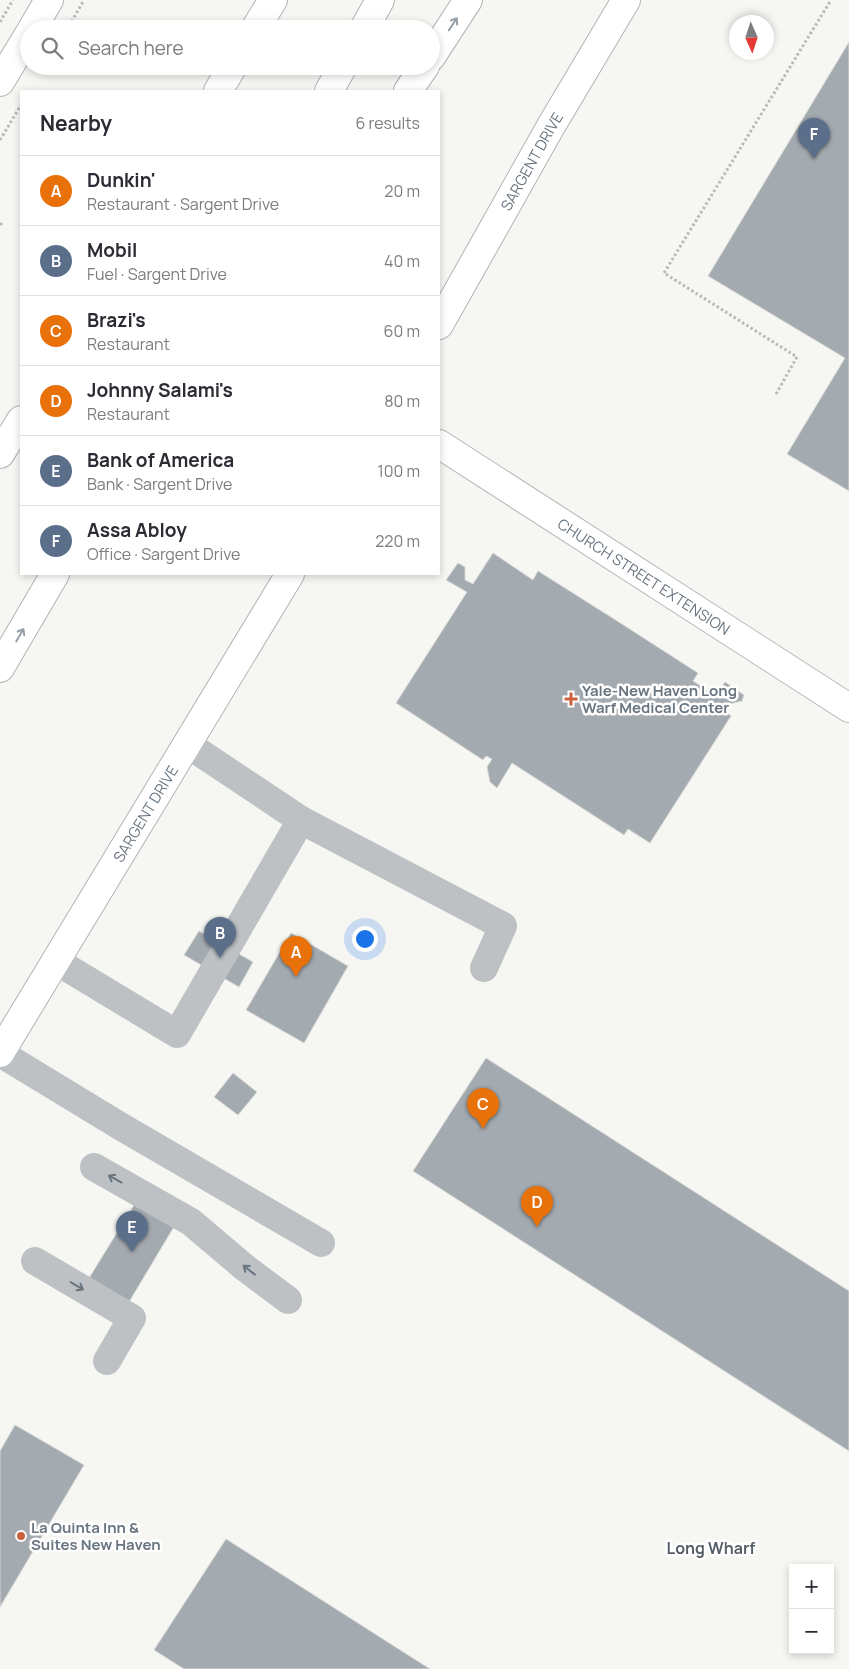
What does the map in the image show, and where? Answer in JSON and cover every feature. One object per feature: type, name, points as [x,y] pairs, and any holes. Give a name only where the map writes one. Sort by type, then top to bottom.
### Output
[{"type":"main road","points":[[37,20],[49,0]]},
{"type":"main road","points":[[258,20],[266,0]]},
{"type":"main road","points":[[261,20],[273,0]]},
{"type":"main road","points":[[369,20],[380,0]]},
{"type":"main road","points":[[440,43],[468,0]]},
{"type":"main road","name":"SARGENT DRIVE","points":[[440,322],[551,126],[626,0]]},
{"type":"main road","points":[[0,82],[20,49]]},
{"type":"main road","points":[[219,90],[228,75]]},
{"type":"main road","points":[[329,90],[338,75]]},
{"type":"main road","points":[[409,90],[419,75]]},
{"type":"main road","points":[[0,454],[20,422]]},
{"type":"main road","name":"CHURCH STREET EXTENSION","points":[[440,445],[849,708]]},
{"type":"main road","points":[[0,668],[54,575]]},
{"type":"main road","points":[[39,602],[60,575]]},
{"type":"main road","name":"SARGENT DRIVE","points":[[0,1053],[289,575]]},
{"type":"lane","points":[[187,744],[301,820],[503,926],[484,968]]},
{"type":"lane","points":[[56,961],[177,1034],[301,820]]},
{"type":"lane","points":[[0,1053],[321,1244]]},
{"type":"lane","points":[[94,1167],[191,1222],[244,1267],[288,1300]]},
{"type":"lane","points":[[35,1261],[132,1318],[107,1361]]},
{"type":"path","points":[[0,22],[13,0]]},
{"type":"path","points":[[72,20],[84,0]]},
{"type":"path","points":[[776,394],[797,357],[664,273],[831,0]]},
{"type":"path","points":[[0,140],[20,107]]},
{"type":"path","points":[[0,224],[5,224]]},
{"type":"building","points":[[849,42],[849,491],[787,454],[845,358],[708,276]]},
{"type":"building","name":"Yale-New Haven Long Warf Medical Center","points":[[493,553],[533,580],[538,571],[614,619],[698,673],[693,681],[716,696],[725,682],[744,695],[742,701],[720,706],[731,716],[650,843],[628,829],[624,835],[512,763],[497,788],[490,782],[487,767],[492,759],[486,756],[483,760],[396,703],[467,592],[446,580],[458,563],[465,567],[465,580],[473,584]]},
{"type":"building","points":[[199,931],[253,962],[239,987],[184,955]]},
{"type":"building","points":[[291,933],[348,966],[304,1043],[246,1010]]},
{"type":"building","points":[[486,1058],[849,1291],[849,1451],[413,1171]]},
{"type":"building","points":[[233,1073],[257,1092],[238,1115],[214,1097]]},
{"type":"building","points":[[139,1197],[178,1220],[126,1307],[86,1283]]},
{"type":"building","name":"La Quinta Inn & Suites New Haven","points":[[15,1425],[84,1465],[0,1607],[0,1451]]},
{"type":"building","points":[[226,1539],[430,1669],[184,1669],[154,1650]]},
{"type":"place","name":"Assa Abloy","points":[[814,159]]},
{"type":"place","name":"Yale-New Haven Long Warf Medical Center","points":[[571,699]]},
{"type":"place","name":"Mobil","points":[[220,958]]},
{"type":"place","name":"Dunkin'","points":[[296,977]]},
{"type":"place","name":"Brazi's","points":[[483,1129]]},
{"type":"place","name":"Johnny Salami's","points":[[537,1227]]},
{"type":"place","name":"Bank of America","points":[[132,1252]]},
{"type":"place","name":"La Quinta Inn & Suites New Haven","points":[[21,1536]]},
{"type":"district","name":"Long Wharf","points":[[711,1548]]}]
